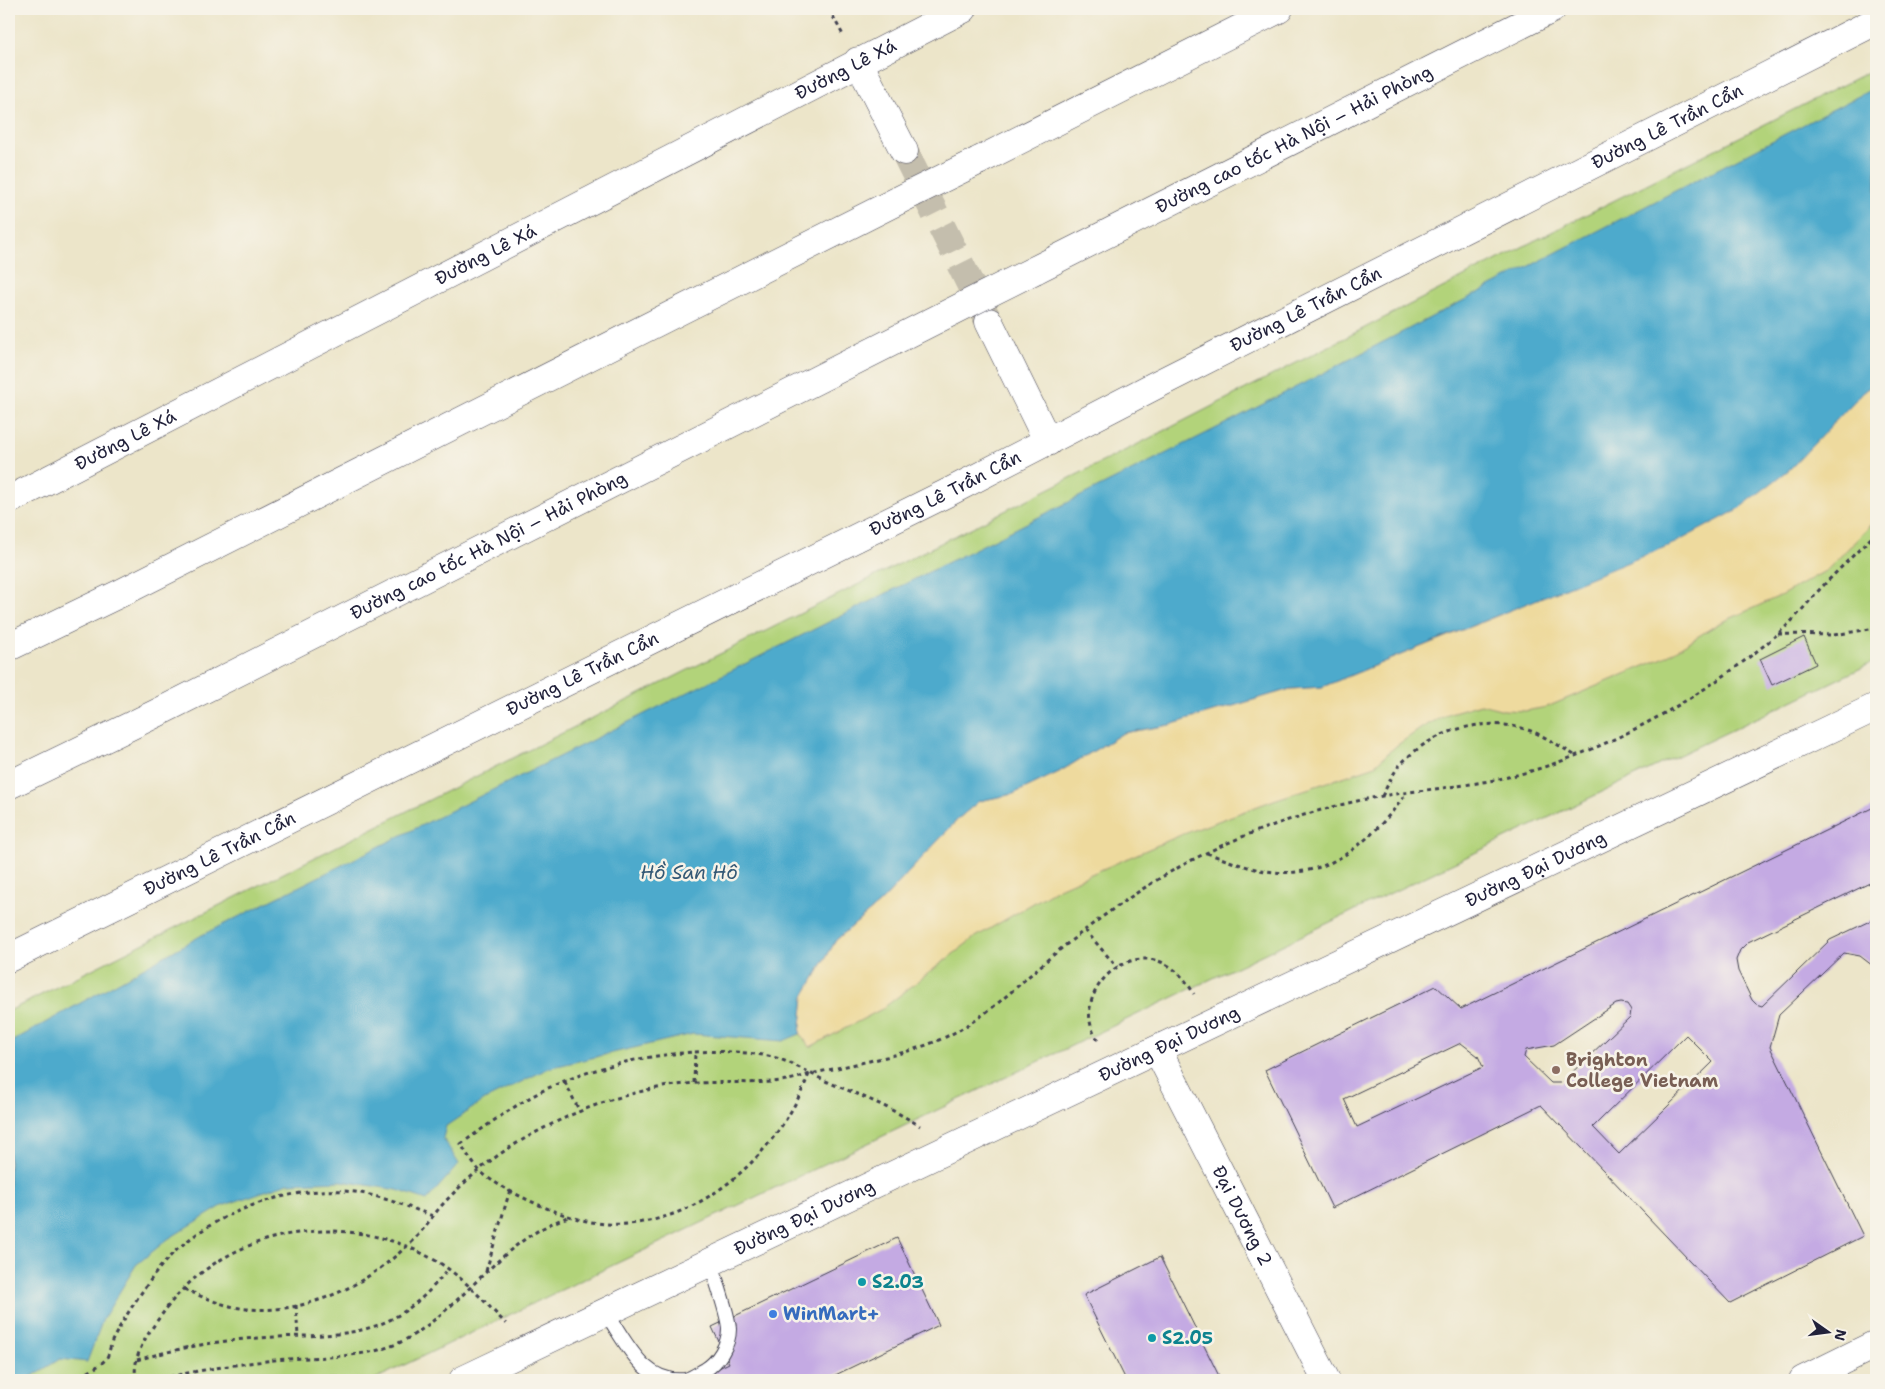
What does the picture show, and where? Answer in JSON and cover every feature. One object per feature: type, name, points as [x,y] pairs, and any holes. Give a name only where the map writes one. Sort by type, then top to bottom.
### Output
[{"type":"main road","name":"Đường Lê Xá","points":[[9,500],[858,61],[963,9]]},
{"type":"main road","points":[[9,647],[123,592],[1279,9]]},
{"type":"main road","name":"Đường cao tốc Hà Nội – Hải Phòng","points":[[9,784],[157,713],[1552,9]]},
{"type":"main road","name":"Đường Lê Trần Cẩn","points":[[9,958],[1048,442],[1876,21]]},
{"type":"main road","points":[[858,61],[904,152]]},
{"type":"main road","points":[[989,322],[1048,442]]},
{"type":"main road","name":"Đường Đại Dương","points":[[463,1380],[1158,1051],[1876,707]]},
{"type":"main road","name":"Đại Dương 2","points":[[1158,1051],[1326,1380]]},
{"type":"main road","points":[[1803,1380],[1876,1344]]},
{"type":"lane","points":[[606,1312],[642,1366],[653,1375],[668,1379],[686,1380],[712,1366],[725,1347],[729,1329],[711,1263]]},
{"type":"path","points":[[184,1289],[216,1303],[250,1309],[296,1305],[331,1297],[372,1276],[407,1246],[443,1204],[479,1170],[508,1149],[553,1123],[603,1102],[652,1089],[694,1083],[786,1081],[919,1048],[963,1030],[999,1004],[1050,958],[1146,886],[1206,853],[1276,825],[1341,805],[1382,796],[1484,783],[1529,772],[1576,756],[1687,700],[1778,634],[1876,533]]},
{"type":"path","points":[[1778,634],[1834,635],[1876,628]]},
{"type":"path","points":[[1382,796],[1397,768],[1416,749],[1439,735],[1463,728],[1498,725],[1528,730],[1576,756]]},
{"type":"path","points":[[1206,853],[1247,867],[1274,873],[1306,871],[1354,851],[1373,834],[1406,793]]},
{"type":"path","points":[[1086,930],[1117,967]]},
{"type":"path","points":[[1098,1040],[1091,1030],[1088,1018],[1092,1000],[1099,985],[1124,962],[1141,957],[1160,962],[1175,971],[1188,983],[1194,994]]},
{"type":"path","points":[[809,1074],[801,1095],[780,1130],[754,1161],[726,1185],[687,1208],[642,1222],[606,1224],[569,1217],[531,1202],[479,1170],[461,1144],[540,1092],[565,1082],[625,1063],[695,1052],[727,1050],[775,1058],[892,1108],[920,1126]]},
{"type":"path","points":[[694,1083],[695,1052]]},
{"type":"path","points":[[565,1082],[580,1112]]},
{"type":"path","points":[[485,1272],[510,1190]]},
{"type":"path","points":[[74,1380],[106,1359],[111,1343],[132,1307],[156,1272],[179,1247],[217,1221],[285,1195],[324,1191],[359,1193],[389,1199],[433,1216]]},
{"type":"path","points":[[154,1380],[265,1361],[358,1354],[385,1349],[410,1338],[462,1297],[485,1272],[523,1239],[546,1224],[569,1217]]},
{"type":"path","points":[[136,1380],[138,1352],[155,1324],[184,1289],[203,1271],[230,1253],[256,1241],[292,1233],[324,1230],[356,1233],[407,1246],[448,1269],[471,1287],[506,1324]]},
{"type":"path","points":[[137,1360],[217,1342],[350,1333],[378,1326],[402,1314],[430,1292],[448,1269]]},
{"type":"path","points":[[296,1305],[298,1336]]},
{"type":"green space","points":[[1876,68],[1876,661],[373,1380],[9,1380],[9,1011],[1160,433]]},
{"type":"sand","points":[[1876,383],[1876,520],[1827,570],[1780,596],[1718,624],[1663,658],[1547,707],[1525,711],[1504,710],[1481,704],[1450,713],[1423,727],[1396,746],[1373,767],[1274,800],[1181,835],[1059,888],[974,938],[882,1009],[810,1047],[800,1034],[804,996],[836,940],[881,902],[959,818],[979,801],[1013,794],[1059,772],[1123,733],[1169,725],[1290,689],[1322,687],[1504,613]]},
{"type":"water","name":"Hồ San Hô","points":[[1876,87],[1876,383],[1864,391],[1790,469],[1737,510],[1675,543],[1322,687],[1290,689],[1169,725],[1123,733],[1059,772],[1013,794],[979,801],[959,818],[881,902],[836,940],[804,996],[800,1034],[783,1041],[693,1034],[549,1068],[483,1101],[446,1126],[443,1138],[459,1164],[427,1200],[397,1190],[342,1181],[288,1183],[222,1206],[168,1239],[136,1265],[103,1319],[87,1362],[60,1359],[26,1380],[9,1380],[9,1043],[202,935],[1213,430]]},
{"type":"building","points":[[1804,637],[1816,664],[1772,685],[1760,659]]},
{"type":"building","points":[[1876,806],[1876,880],[1748,942],[1740,950],[1736,960],[1738,971],[1752,1000],[1762,1006],[1830,940],[1876,918],[1876,973],[1873,966],[1860,956],[1844,953],[1779,1015],[1770,1047],[1863,1236],[1730,1303],[1541,1105],[1332,1208],[1265,1070],[1436,986],[1461,1009]],"holes":[[[1616,1004],[1627,1004],[1631,1010],[1630,1017],[1561,1083],[1551,1083],[1524,1057],[1526,1050],[1554,1045]],[[1686,1035],[1713,1062],[1619,1154],[1593,1127]],[[1461,1043],[1478,1056],[1483,1067],[1357,1127],[1344,1099]]]},
{"type":"building","name":"S2.03","points":[[897,1238],[939,1325],[825,1380],[694,1380],[729,1363],[712,1327]]},
{"type":"building","name":"S2.05","points":[[1160,1257],[1221,1380],[1126,1380],[1084,1295]]},
{"type":"tunnel","points":[[904,151],[988,320]]},
{"type":"place","name":"Brighton College Vietnam","points":[[1556,1070]]},
{"type":"place","name":"S2.03","points":[[862,1282]]},
{"type":"place","name":"WinMart+","points":[[773,1314]]},
{"type":"place","name":"S2.05","points":[[1152,1338]]}]
